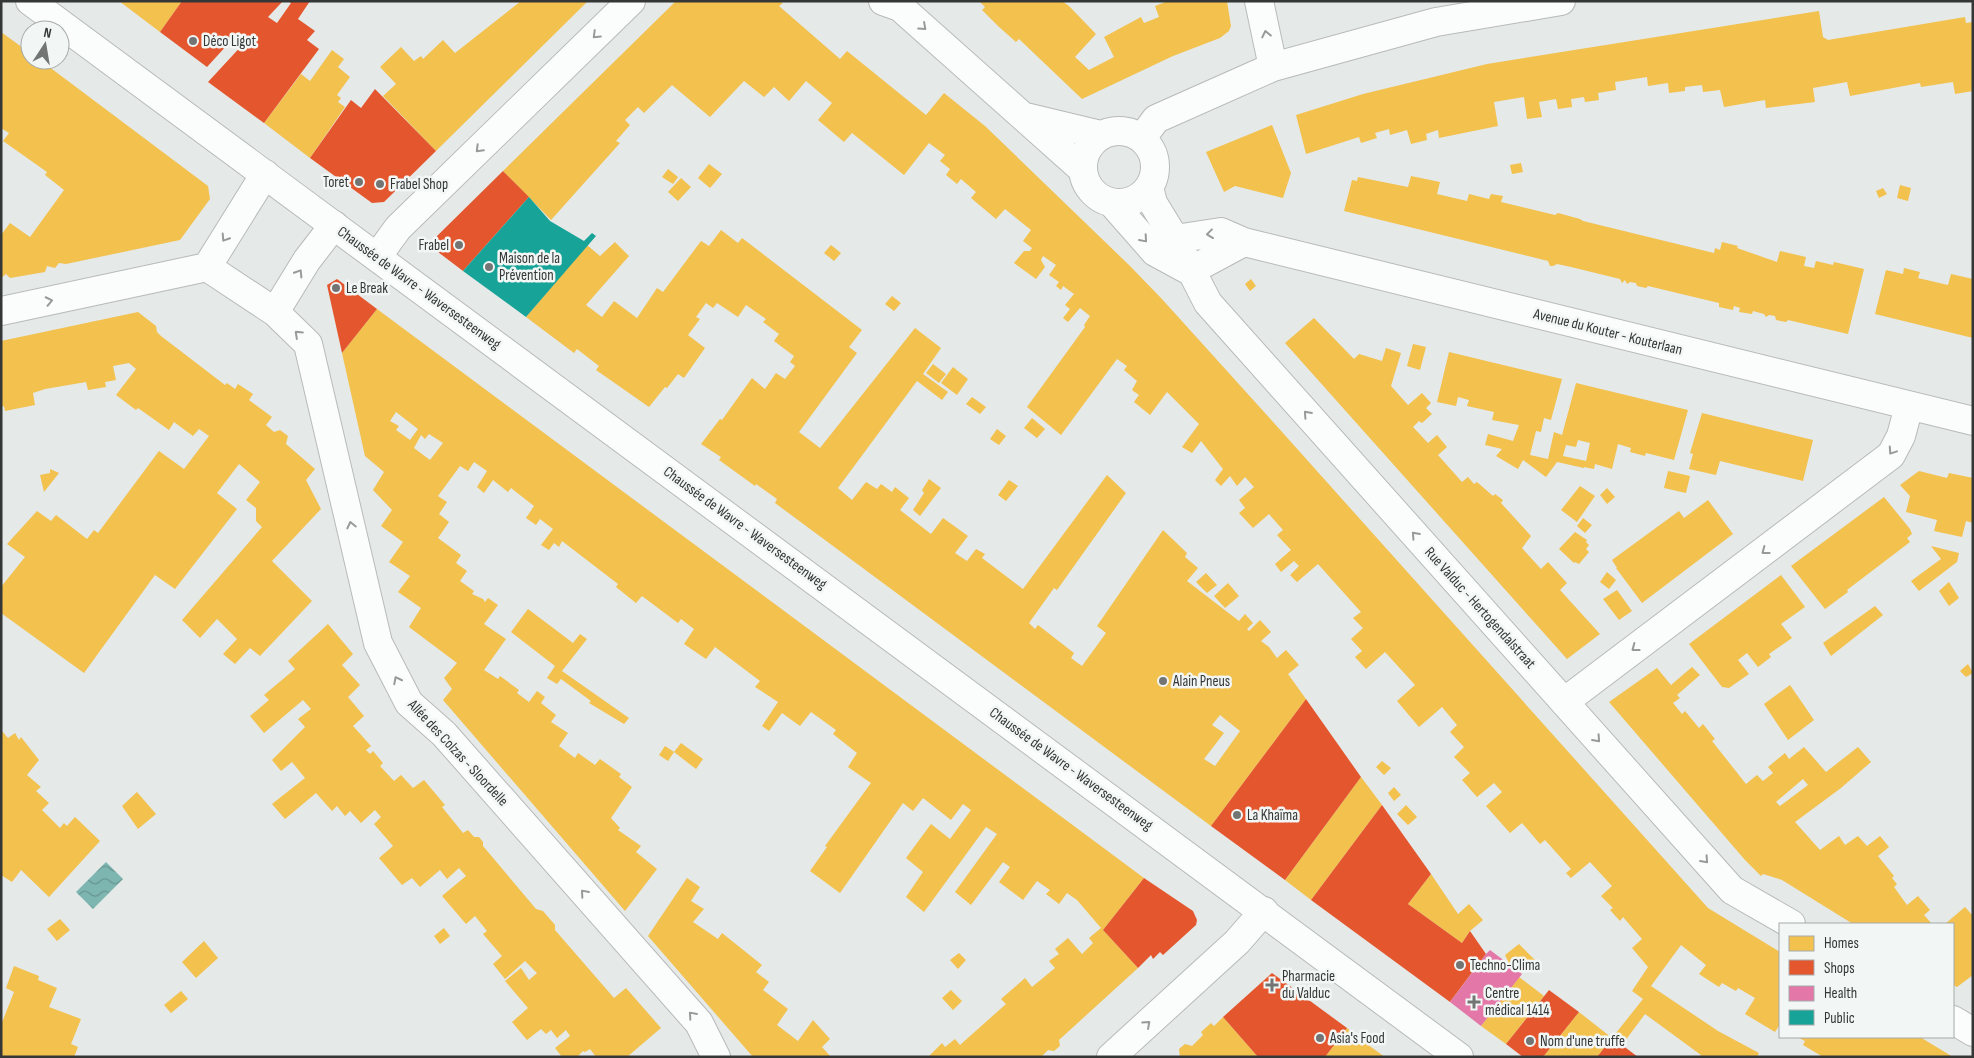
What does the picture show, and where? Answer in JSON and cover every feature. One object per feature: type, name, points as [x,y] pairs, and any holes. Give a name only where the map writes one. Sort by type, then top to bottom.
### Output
[{"type":"street","name":"Chaussée de Wavre - Waversesteenweg","points":[[30,1],[1264,911],[1459,1057]]},
{"type":"street","points":[[377,257],[398,228],[631,1]]},
{"type":"street","points":[[883,1],[900,7],[1082,169]]},
{"type":"street","points":[[1259,1],[1273,67]]},
{"type":"street","points":[[1142,138],[1156,119],[1273,67],[1436,22],[1561,1]]},
{"type":"street","points":[[1024,117],[1102,135]]},
{"type":"street","points":[[1112,203],[1126,202],[1139,197],[1149,187],[1154,175],[1155,161],[1150,148],[1142,138],[1130,132],[1120,130],[1111,131],[1093,141],[1083,159],[1082,169],[1092,191],[1112,203],[1155,252],[1190,271],[1244,242]]},
{"type":"street","points":[[1,311],[207,267],[265,174]]},
{"type":"street","name":"Rue Valduc - Hertogendalstraat","points":[[1149,187],[1153,203],[1208,303],[1732,890],[1789,923]]},
{"type":"street","points":[[275,312],[307,260],[334,225]]},
{"type":"street","name":"Avenue du Kouter - Kouterlaan","points":[[1174,239],[1221,232],[1244,242],[1973,421]]},
{"type":"street","name":"Allée des Colzas - Sloordelle","points":[[207,267],[275,312],[308,344],[378,643],[409,703],[444,734],[699,1023],[716,1057]]},
{"type":"street","points":[[1564,702],[1891,455],[1901,436],[1909,406]]},
{"type":"street","points":[[1111,1057],[1237,942],[1264,911]]},
{"type":"street","points":[[1954,1021],[1973,1032]]},
{"type":"water","points":[[106,862],[123,879],[93,909],[76,892]]},
{"type":"building: Homes","points":[[119,1],[182,1],[160,32]]},
{"type":"building: Homes","points":[[521,1],[588,1],[436,151],[383,96],[396,84],[380,67],[401,47],[414,61],[421,56],[423,59],[443,40],[455,53]]},
{"type":"building: Homes","points":[[676,1],[778,1],[783,3],[779,6],[840,59],[847,51],[926,115],[944,93],[985,126],[1161,298],[1708,908],[1779,951],[1779,1026],[1775,1032],[1745,1014],[1755,998],[1738,988],[1736,991],[1722,983],[1719,987],[1699,974],[1706,965],[1681,945],[1651,986],[1718,1031],[1759,1053],[1757,1057],[1699,1057],[1701,1055],[1645,1014],[1622,1045],[1612,1038],[1643,999],[1632,991],[1648,967],[1632,948],[1642,939],[1623,917],[1620,921],[1610,910],[1613,908],[1601,896],[1612,886],[1590,862],[1571,878],[1566,873],[1571,869],[1545,840],[1540,844],[1522,823],[1510,833],[1486,806],[1502,792],[1494,783],[1477,797],[1462,780],[1470,773],[1454,757],[1464,747],[1450,732],[1457,725],[1442,707],[1419,727],[1397,701],[1415,685],[1385,652],[1366,669],[1355,657],[1362,651],[1351,639],[1363,628],[1353,618],[1361,612],[1318,564],[1297,582],[1290,575],[1299,566],[1294,561],[1281,572],[1275,564],[1291,550],[1277,535],[1283,530],[1269,514],[1253,528],[1239,513],[1245,508],[1239,500],[1254,487],[1245,477],[1237,486],[1230,476],[1221,486],[1215,480],[1223,469],[1201,441],[1192,453],[1182,447],[1199,424],[1167,392],[1150,415],[1134,402],[1139,395],[1132,390],[1137,381],[1124,370],[1127,366],[1117,359],[1061,435],[1027,407],[1085,327],[1084,325],[1090,316],[1080,308],[1068,322],[1063,318],[1070,309],[1065,305],[1074,294],[1063,286],[1061,290],[1056,286],[1059,282],[1049,275],[1056,265],[1043,256],[1041,260],[1045,267],[1036,279],[1014,263],[1024,251],[1030,251],[1032,248],[1023,241],[1031,230],[1005,209],[996,219],[971,198],[976,192],[961,179],[957,184],[946,175],[950,169],[940,161],[945,155],[929,143],[904,175],[852,133],[844,142],[818,120],[832,103],[806,81],[789,101],[774,87],[764,97],[744,81],[710,117],[672,85],[644,113],[638,107],[625,120],[630,125],[616,141],[620,143],[551,220],[503,171]]},
{"type":"building: Homes","points":[[979,1],[1062,1],[1096,34],[1075,57],[1089,70],[1114,57],[1104,37],[1141,17],[1144,23],[1159,17],[1155,6],[1168,1],[1227,1],[1231,26],[1229,31],[1220,38],[1173,56],[1082,99],[1019,39],[1016,42],[998,26],[982,10],[985,7]]},
{"type":"building: Homes","points":[[1819,11],[1823,37],[1828,40],[1965,17],[1966,23],[1973,22],[1973,91],[1955,94],[1953,82],[1921,87],[1920,83],[1850,96],[1847,82],[1813,88],[1815,102],[1766,108],[1765,100],[1724,107],[1720,90],[1703,92],[1702,85],[1685,87],[1685,91],[1669,93],[1668,83],[1648,86],[1647,77],[1615,82],[1616,90],[1598,93],[1599,100],[1585,102],[1584,97],[1571,99],[1572,107],[1558,109],[1556,99],[1539,102],[1542,117],[1527,119],[1524,97],[1494,102],[1498,126],[1439,138],[1438,130],[1426,134],[1427,140],[1411,144],[1407,130],[1390,135],[1389,129],[1375,133],[1377,138],[1361,143],[1359,137],[1306,154],[1296,115],[1363,94],[1487,64]]},
{"type":"building: Homes","points":[[1,32],[20,46],[20,70],[53,70],[208,186],[210,199],[180,240],[66,264],[59,263],[55,268],[47,266],[45,272],[10,278],[6,274],[1,278],[1,235],[10,223],[30,237],[64,190],[45,175],[47,172],[3,141],[9,133],[1,128]]},
{"type":"building: Homes","points":[[332,50],[344,59],[338,67],[350,77],[337,95],[341,98],[338,102],[345,107],[310,158],[264,123],[301,74],[310,81]]},
{"type":"building: Homes","points":[[1272,125],[1291,173],[1283,198],[1235,186],[1224,192],[1206,152]]},
{"type":"building: Homes","points":[[1521,163],[1523,172],[1512,174],[1510,165]]},
{"type":"building: Homes","points":[[709,164],[722,174],[710,188],[698,178]]},
{"type":"building: Homes","points":[[668,169],[678,177],[673,184],[662,177]]},
{"type":"building: Homes","points":[[1411,176],[1440,182],[1437,194],[1467,201],[1469,194],[1489,199],[1491,194],[1503,196],[1501,202],[1555,215],[1558,213],[1583,221],[1714,253],[1715,248],[1720,250],[1722,242],[1738,246],[1737,248],[1777,262],[1780,251],[1806,257],[1804,266],[1814,268],[1816,261],[1833,265],[1834,262],[1864,269],[1848,334],[1788,320],[1786,322],[1776,320],[1775,316],[1769,315],[1766,317],[1764,314],[1753,311],[1752,314],[1739,312],[1740,308],[1734,306],[1733,310],[1719,307],[1719,303],[1648,286],[1646,288],[1637,286],[1636,283],[1630,282],[1627,284],[1625,280],[1622,283],[1620,279],[1571,267],[1557,264],[1550,266],[1548,261],[1344,211],[1352,180],[1357,181],[1358,177],[1408,187]]},
{"type":"building: Homes","points":[[681,178],[691,187],[678,201],[668,192]]},
{"type":"building: Homes","points":[[1900,185],[1911,188],[1908,201],[1897,198]]},
{"type":"building: Homes","points":[[1883,188],[1887,194],[1879,198],[1876,191]]},
{"type":"building: Homes","points":[[721,230],[738,243],[742,238],[862,330],[849,347],[857,353],[799,432],[820,448],[915,328],[941,348],[923,374],[948,392],[942,400],[917,381],[838,488],[852,500],[866,482],[877,489],[881,484],[892,492],[895,487],[909,498],[900,510],[931,534],[943,518],[968,536],[955,553],[967,561],[976,549],[985,554],[982,558],[1023,589],[1107,475],[1126,493],[1057,590],[1054,588],[1029,623],[1035,629],[1038,625],[1074,653],[1071,658],[1082,666],[1106,633],[1097,626],[1163,530],[1187,553],[1185,557],[1198,568],[1187,581],[1239,621],[1245,614],[1253,623],[1247,629],[1249,631],[1260,620],[1271,632],[1261,641],[1269,647],[1277,658],[1286,650],[1299,665],[1288,674],[1306,699],[1211,826],[775,503],[777,499],[719,460],[721,457],[701,444],[720,419],[722,420],[752,378],[765,389],[776,373],[785,379],[795,366],[790,362],[794,356],[774,341],[779,334],[763,322],[766,319],[746,305],[738,317],[717,303],[713,308],[706,303],[696,317],[700,319],[688,335],[705,348],[684,378],[678,374],[649,407],[596,370],[599,366],[577,349],[574,353],[526,317],[587,245],[600,256],[615,242],[629,256],[586,305],[602,317],[614,301],[637,318],[657,288],[663,292],[701,241],[709,246]],"holes":[[[1220,715],[1240,731],[1215,766],[1204,759],[1224,733],[1212,725]]]},
{"type":"building: Homes","points":[[831,245],[841,253],[834,261],[824,253]]},
{"type":"building: Homes","points":[[1904,268],[1920,272],[1918,278],[1948,285],[1951,274],[1973,279],[1973,338],[1875,314],[1886,270],[1903,274]]},
{"type":"building: Homes","points":[[1251,279],[1256,286],[1250,291],[1245,284]]},
{"type":"building: Homes","points":[[892,296],[901,303],[894,311],[885,304]]},
{"type":"building: Homes","points":[[377,309],[1144,878],[1103,930],[1138,968],[1059,1040],[1060,1046],[1054,1051],[1048,1050],[1041,1057],[928,1057],[942,1043],[945,1047],[955,1039],[960,1045],[1006,1004],[1001,999],[1025,978],[1032,987],[1055,968],[1049,961],[1059,954],[1055,949],[1068,938],[1082,954],[1093,943],[1089,938],[1101,928],[1077,900],[1067,893],[1059,904],[1046,894],[1050,890],[1037,881],[1023,900],[999,882],[1010,867],[1003,862],[971,905],[955,892],[997,834],[986,827],[924,912],[906,897],[923,872],[906,858],[931,824],[950,839],[971,810],[963,804],[951,820],[923,798],[913,811],[903,803],[840,893],[810,871],[827,847],[825,846],[871,783],[848,767],[857,753],[833,734],[836,730],[811,712],[800,726],[782,713],[769,731],[762,726],[778,702],[755,687],[760,681],[715,647],[706,659],[684,644],[694,629],[681,619],[678,623],[642,596],[636,603],[616,587],[618,584],[562,541],[559,547],[554,543],[549,550],[541,545],[553,529],[540,519],[536,525],[526,518],[534,506],[511,488],[508,492],[493,480],[484,493],[477,487],[487,471],[474,462],[468,471],[460,466],[438,496],[447,502],[439,514],[449,522],[438,538],[461,555],[456,563],[467,571],[460,581],[474,591],[472,594],[483,599],[485,602],[488,598],[498,605],[484,624],[506,639],[484,670],[498,679],[500,676],[519,690],[517,693],[529,702],[537,691],[545,697],[541,703],[556,715],[551,722],[568,733],[559,746],[575,758],[578,753],[595,765],[600,759],[621,774],[619,777],[632,787],[611,818],[620,828],[618,830],[641,846],[636,852],[657,869],[625,911],[443,700],[452,689],[444,678],[457,663],[409,627],[421,608],[398,592],[410,576],[389,562],[403,542],[381,526],[392,510],[373,490],[384,472],[365,456],[342,353]],"holes":[[[396,412],[418,429],[410,440],[396,430],[399,426],[390,421]],[[429,434],[443,443],[430,460],[414,448],[421,435],[425,439]]]},
{"type":"building: Homes","points":[[138,312],[156,326],[157,332],[161,336],[225,385],[227,383],[235,389],[238,384],[253,394],[249,400],[272,417],[266,425],[274,432],[280,430],[288,436],[286,444],[315,469],[306,480],[321,509],[272,561],[312,601],[260,656],[250,648],[235,664],[223,654],[237,639],[217,619],[200,638],[182,620],[262,527],[256,521],[256,508],[246,500],[260,482],[239,464],[217,493],[237,509],[175,589],[155,575],[84,673],[1,613],[1,587],[25,557],[7,544],[37,511],[51,521],[56,515],[87,539],[94,530],[98,533],[159,451],[184,469],[209,436],[199,429],[193,436],[174,422],[169,430],[116,395],[136,369],[129,363],[113,366],[116,380],[105,382],[106,387],[88,390],[86,382],[45,389],[33,393],[35,405],[5,411],[4,406],[1,407],[1,341]]},
{"type":"building: Homes","points":[[1314,318],[1354,359],[1359,354],[1382,361],[1386,348],[1401,353],[1391,386],[1408,405],[1422,393],[1431,403],[1426,408],[1432,414],[1422,423],[1419,421],[1413,427],[1428,443],[1437,435],[1447,447],[1438,455],[1462,482],[1468,477],[1474,484],[1477,482],[1493,496],[1495,494],[1503,500],[1501,503],[1531,536],[1522,548],[1541,569],[1548,562],[1567,583],[1560,590],[1600,634],[1567,659],[1285,343]]},
{"type":"building: Homes","points":[[1413,344],[1426,347],[1420,370],[1407,366]]},
{"type":"building: Homes","points":[[1449,352],[1562,379],[1551,420],[1544,418],[1541,432],[1536,431],[1530,455],[1548,459],[1554,432],[1562,435],[1576,383],[1688,410],[1674,460],[1646,453],[1645,456],[1630,452],[1631,448],[1618,444],[1612,469],[1595,464],[1594,469],[1557,462],[1546,477],[1523,460],[1518,469],[1496,456],[1502,449],[1485,445],[1488,434],[1513,441],[1519,425],[1492,420],[1494,412],[1467,406],[1469,400],[1458,397],[1456,406],[1437,402]],"holes":[[[1578,440],[1590,443],[1586,461],[1563,456],[1566,445],[1576,447]]]},
{"type":"building: Homes","points":[[933,364],[946,374],[939,383],[926,373]]},
{"type":"building: Homes","points":[[953,367],[968,379],[957,395],[941,383]]},
{"type":"building: Homes","points":[[972,397],[986,407],[980,414],[966,404]]},
{"type":"building: Homes","points":[[1702,413],[1813,440],[1803,481],[1720,461],[1716,475],[1689,469],[1693,454],[1690,453]]},
{"type":"building: Homes","points":[[1032,418],[1045,429],[1037,438],[1024,428]]},
{"type":"building: Homes","points":[[997,429],[1006,436],[999,445],[990,439]]},
{"type":"building: Homes","points":[[50,469],[59,473],[44,492],[40,475],[50,473]]},
{"type":"building: Homes","points":[[1668,471],[1690,476],[1686,493],[1664,488]]},
{"type":"building: Homes","points":[[1919,471],[1947,478],[1949,473],[1973,478],[1973,523],[1966,521],[1962,537],[1934,531],[1937,520],[1906,512],[1910,496],[1900,485]]},
{"type":"building: Homes","points":[[929,479],[941,488],[920,516],[913,510],[924,493],[922,490]]},
{"type":"building: Homes","points":[[1009,480],[1018,486],[1006,501],[998,495]]},
{"type":"building: Homes","points":[[1580,486],[1595,496],[1577,522],[1561,510]]},
{"type":"building: Homes","points":[[1607,488],[1615,497],[1607,504],[1600,495]]},
{"type":"building: Homes","points":[[1884,497],[1910,529],[1912,534],[1907,538],[1910,542],[1825,609],[1791,566]]},
{"type":"building: Homes","points":[[1708,500],[1733,534],[1642,603],[1612,560],[1679,511],[1684,518]]},
{"type":"building: Homes","points":[[1583,518],[1592,525],[1585,533],[1577,526]]},
{"type":"building: Homes","points":[[1575,532],[1587,540],[1586,542],[1589,545],[1586,549],[1589,552],[1579,564],[1574,563],[1559,549]]},
{"type":"building: Homes","points":[[1931,546],[1959,553],[1957,562],[1919,591],[1911,581],[1941,559]]},
{"type":"building: Homes","points":[[1607,572],[1616,580],[1609,589],[1600,582]]},
{"type":"building: Homes","points":[[1206,573],[1217,585],[1207,593],[1196,582]]},
{"type":"building: Homes","points":[[1781,575],[1805,607],[1781,624],[1792,638],[1769,654],[1771,657],[1758,667],[1747,653],[1738,660],[1749,674],[1729,688],[1722,687],[1689,644]]},
{"type":"building: Homes","points":[[1949,582],[1959,598],[1949,606],[1939,591]]},
{"type":"building: Homes","points":[[1228,583],[1239,596],[1225,608],[1214,596]]},
{"type":"building: Homes","points":[[1617,590],[1632,611],[1619,620],[1603,599]]},
{"type":"building: Homes","points":[[1875,606],[1883,615],[1831,656],[1823,643]]},
{"type":"building: Homes","points":[[528,609],[573,643],[580,634],[587,639],[562,671],[629,718],[624,724],[589,703],[591,701],[561,679],[557,684],[547,678],[555,666],[511,632]]},
{"type":"building: Homes","points":[[328,624],[353,654],[342,665],[360,685],[348,697],[364,716],[353,726],[371,746],[366,750],[370,754],[373,751],[383,763],[380,766],[394,781],[401,775],[413,788],[424,780],[445,805],[442,807],[463,833],[468,830],[474,837],[479,837],[483,842],[483,846],[536,909],[543,911],[555,925],[555,930],[614,998],[626,988],[661,1028],[627,1057],[596,1057],[590,1049],[585,1052],[583,1051],[577,1057],[562,1057],[555,1048],[570,1036],[566,1030],[557,1038],[551,1030],[546,1034],[541,1029],[527,1040],[512,1022],[528,1008],[505,981],[521,968],[529,980],[537,973],[525,961],[505,979],[493,964],[502,956],[483,934],[487,931],[475,916],[466,924],[442,896],[466,876],[459,868],[447,879],[440,870],[420,887],[412,878],[402,885],[379,858],[393,846],[374,824],[381,817],[375,810],[361,823],[350,811],[345,816],[337,806],[332,811],[316,793],[285,819],[272,804],[305,778],[292,762],[281,771],[272,760],[305,727],[298,719],[311,709],[303,700],[264,733],[250,716],[269,700],[264,695],[295,669],[288,661]]},
{"type":"building: Homes","points":[[1968,664],[1973,673],[1966,677],[1960,671]]},
{"type":"building: Homes","points":[[1692,667],[1700,675],[1677,695],[1680,698],[1673,703],[1682,714],[1685,711],[1699,728],[1703,724],[1715,739],[1712,741],[1746,784],[1757,775],[1763,781],[1773,773],[1768,767],[1785,753],[1789,759],[1804,747],[1826,772],[1858,747],[1871,762],[1841,788],[1795,822],[1820,850],[1839,836],[1845,845],[1858,836],[1867,846],[1880,836],[1889,847],[1878,856],[1894,876],[1892,878],[1897,884],[1894,887],[1907,905],[1918,896],[1930,910],[1924,915],[1931,923],[1851,923],[1782,880],[1763,874],[1761,876],[1745,860],[1609,702],[1657,668],[1671,685]],"holes":[[[1803,779],[1808,785],[1780,806],[1776,802]]]},
{"type":"building: Homes","points":[[1790,685],[1814,720],[1788,740],[1764,704]]},
{"type":"building: Homes","points":[[1,730],[8,738],[15,733],[19,740],[21,737],[39,760],[27,775],[41,787],[36,791],[49,803],[42,810],[60,828],[64,823],[67,826],[75,817],[100,841],[49,897],[21,870],[12,882],[1,875]]},
{"type":"building: Homes","points":[[681,743],[703,759],[696,769],[674,752]]},
{"type":"building: Homes","points":[[665,746],[674,752],[668,761],[659,755]]},
{"type":"building: Homes","points":[[1382,761],[1391,768],[1384,775],[1376,767]]},
{"type":"building: Homes","points":[[1361,777],[1382,805],[1311,900],[1285,880]]},
{"type":"building: Homes","points":[[1394,787],[1401,795],[1394,801],[1388,793]]},
{"type":"building: Homes","points":[[137,792],[156,814],[138,829],[122,806]]},
{"type":"building: Homes","points":[[1406,805],[1417,817],[1408,825],[1397,814]]},
{"type":"building: Homes","points":[[1431,874],[1458,914],[1469,904],[1483,920],[1470,931],[1462,943],[1408,904]]},
{"type":"building: Homes","points":[[687,878],[700,887],[691,901],[704,909],[693,922],[718,939],[722,933],[762,965],[756,972],[769,982],[763,990],[788,1009],[777,1025],[798,1041],[813,1020],[830,1039],[822,1047],[831,1057],[753,1057],[648,936]]},
{"type":"building: Homes","points":[[1965,907],[1973,916],[1973,975],[1957,987],[1954,986],[1954,923],[1946,923]]},
{"type":"building: Homes","points":[[60,919],[70,930],[57,941],[47,929]]},
{"type":"building: Homes","points":[[444,928],[450,936],[440,944],[434,936]]},
{"type":"building: Homes","points":[[204,941],[218,958],[196,978],[182,962]]},
{"type":"building: Homes","points":[[1519,944],[1535,960],[1520,973],[1510,965],[1505,955]]},
{"type":"building: Homes","points":[[959,953],[966,960],[958,969],[950,960]]},
{"type":"building: Homes","points":[[14,966],[39,976],[38,980],[57,988],[49,1007],[81,1019],[71,1044],[78,1047],[74,1057],[1,1057],[1,1025],[14,992],[6,988]]},
{"type":"building: Homes","points":[[1519,977],[1544,996],[1506,1044],[1481,1026]]},
{"type":"building: Homes","points":[[951,990],[962,1001],[953,1010],[942,998]]},
{"type":"building: Homes","points":[[181,991],[188,999],[171,1013],[164,1005]]},
{"type":"building: Homes","points":[[1579,1012],[1612,1038],[1597,1057],[1543,1057]]},
{"type":"building: Homes","points":[[1223,1017],[1258,1057],[1180,1057],[1179,1049],[1185,1044],[1192,1046],[1203,1035],[1201,1032],[1211,1023],[1214,1026]]},
{"type":"building: Homes","points":[[1347,1028],[1371,1047],[1385,1057],[1325,1057]]},
{"type":"building: Homes","points":[[1799,1038],[1922,1038],[1953,1057],[1823,1057],[1803,1045],[1805,1041]]},
{"type":"building: Shops","points":[[182,1],[283,1],[268,17],[277,23],[291,3],[288,1],[310,1],[298,19],[315,31],[307,40],[319,49],[264,123],[208,82],[245,42],[246,39],[239,32],[207,67],[160,32]]},
{"type":"building: Shops","points":[[375,89],[436,151],[384,202],[372,203],[310,158],[351,100],[361,108]]},
{"type":"building: Shops","points":[[503,171],[529,197],[463,271],[438,252],[437,236]]},
{"type":"building: Shops","points":[[337,279],[377,309],[342,353],[327,285]]},
{"type":"building: Shops","points":[[1306,699],[1361,777],[1285,880],[1211,826]]},
{"type":"building: Shops","points":[[1382,805],[1431,874],[1408,904],[1462,943],[1470,931],[1486,954],[1450,1002],[1311,900]]},
{"type":"building: Shops","points":[[1144,878],[1193,911],[1197,920],[1196,925],[1163,955],[1160,952],[1153,959],[1151,955],[1138,968],[1103,930]]},
{"type":"building: Shops","points":[[1272,973],[1347,1028],[1325,1057],[1258,1057],[1223,1017]]},
{"type":"building: Shops","points":[[1549,990],[1579,1012],[1543,1057],[1523,1057],[1506,1044]]},
{"type":"building: Shops","points":[[1612,1038],[1622,1045],[1638,1057],[1597,1057]]},
{"type":"building: Health","points":[[1490,950],[1522,974],[1481,1026],[1450,1002]]},
{"type":"building: Public","points":[[529,197],[550,221],[584,241],[592,233],[596,236],[526,317],[463,271]]},
{"type":"place","name":"Déco Ligot","points":[[193,41]]},
{"type":"place","name":"Toret","points":[[359,182]]},
{"type":"place","name":"Frabel Shop","points":[[380,184]]},
{"type":"place","name":"Frabel","points":[[459,245]]},
{"type":"place","name":"Maison de la Prévention","points":[[489,267]]},
{"type":"place","name":"Le Break","points":[[336,288]]},
{"type":"place","name":"Alain Pneus","points":[[1163,681]]},
{"type":"place","name":"La Khaïma","points":[[1237,815]]},
{"type":"place","name":"Techno-Clima","points":[[1460,965]]},
{"type":"place","name":"Pharmacie du Valduc","points":[[1272,985]]},
{"type":"place","name":"Centre médical 1414","points":[[1474,1002]]},
{"type":"place","name":"Asia's Food","points":[[1320,1038]]},
{"type":"place","name":"Nom d'une truffe","points":[[1530,1041]]}]
